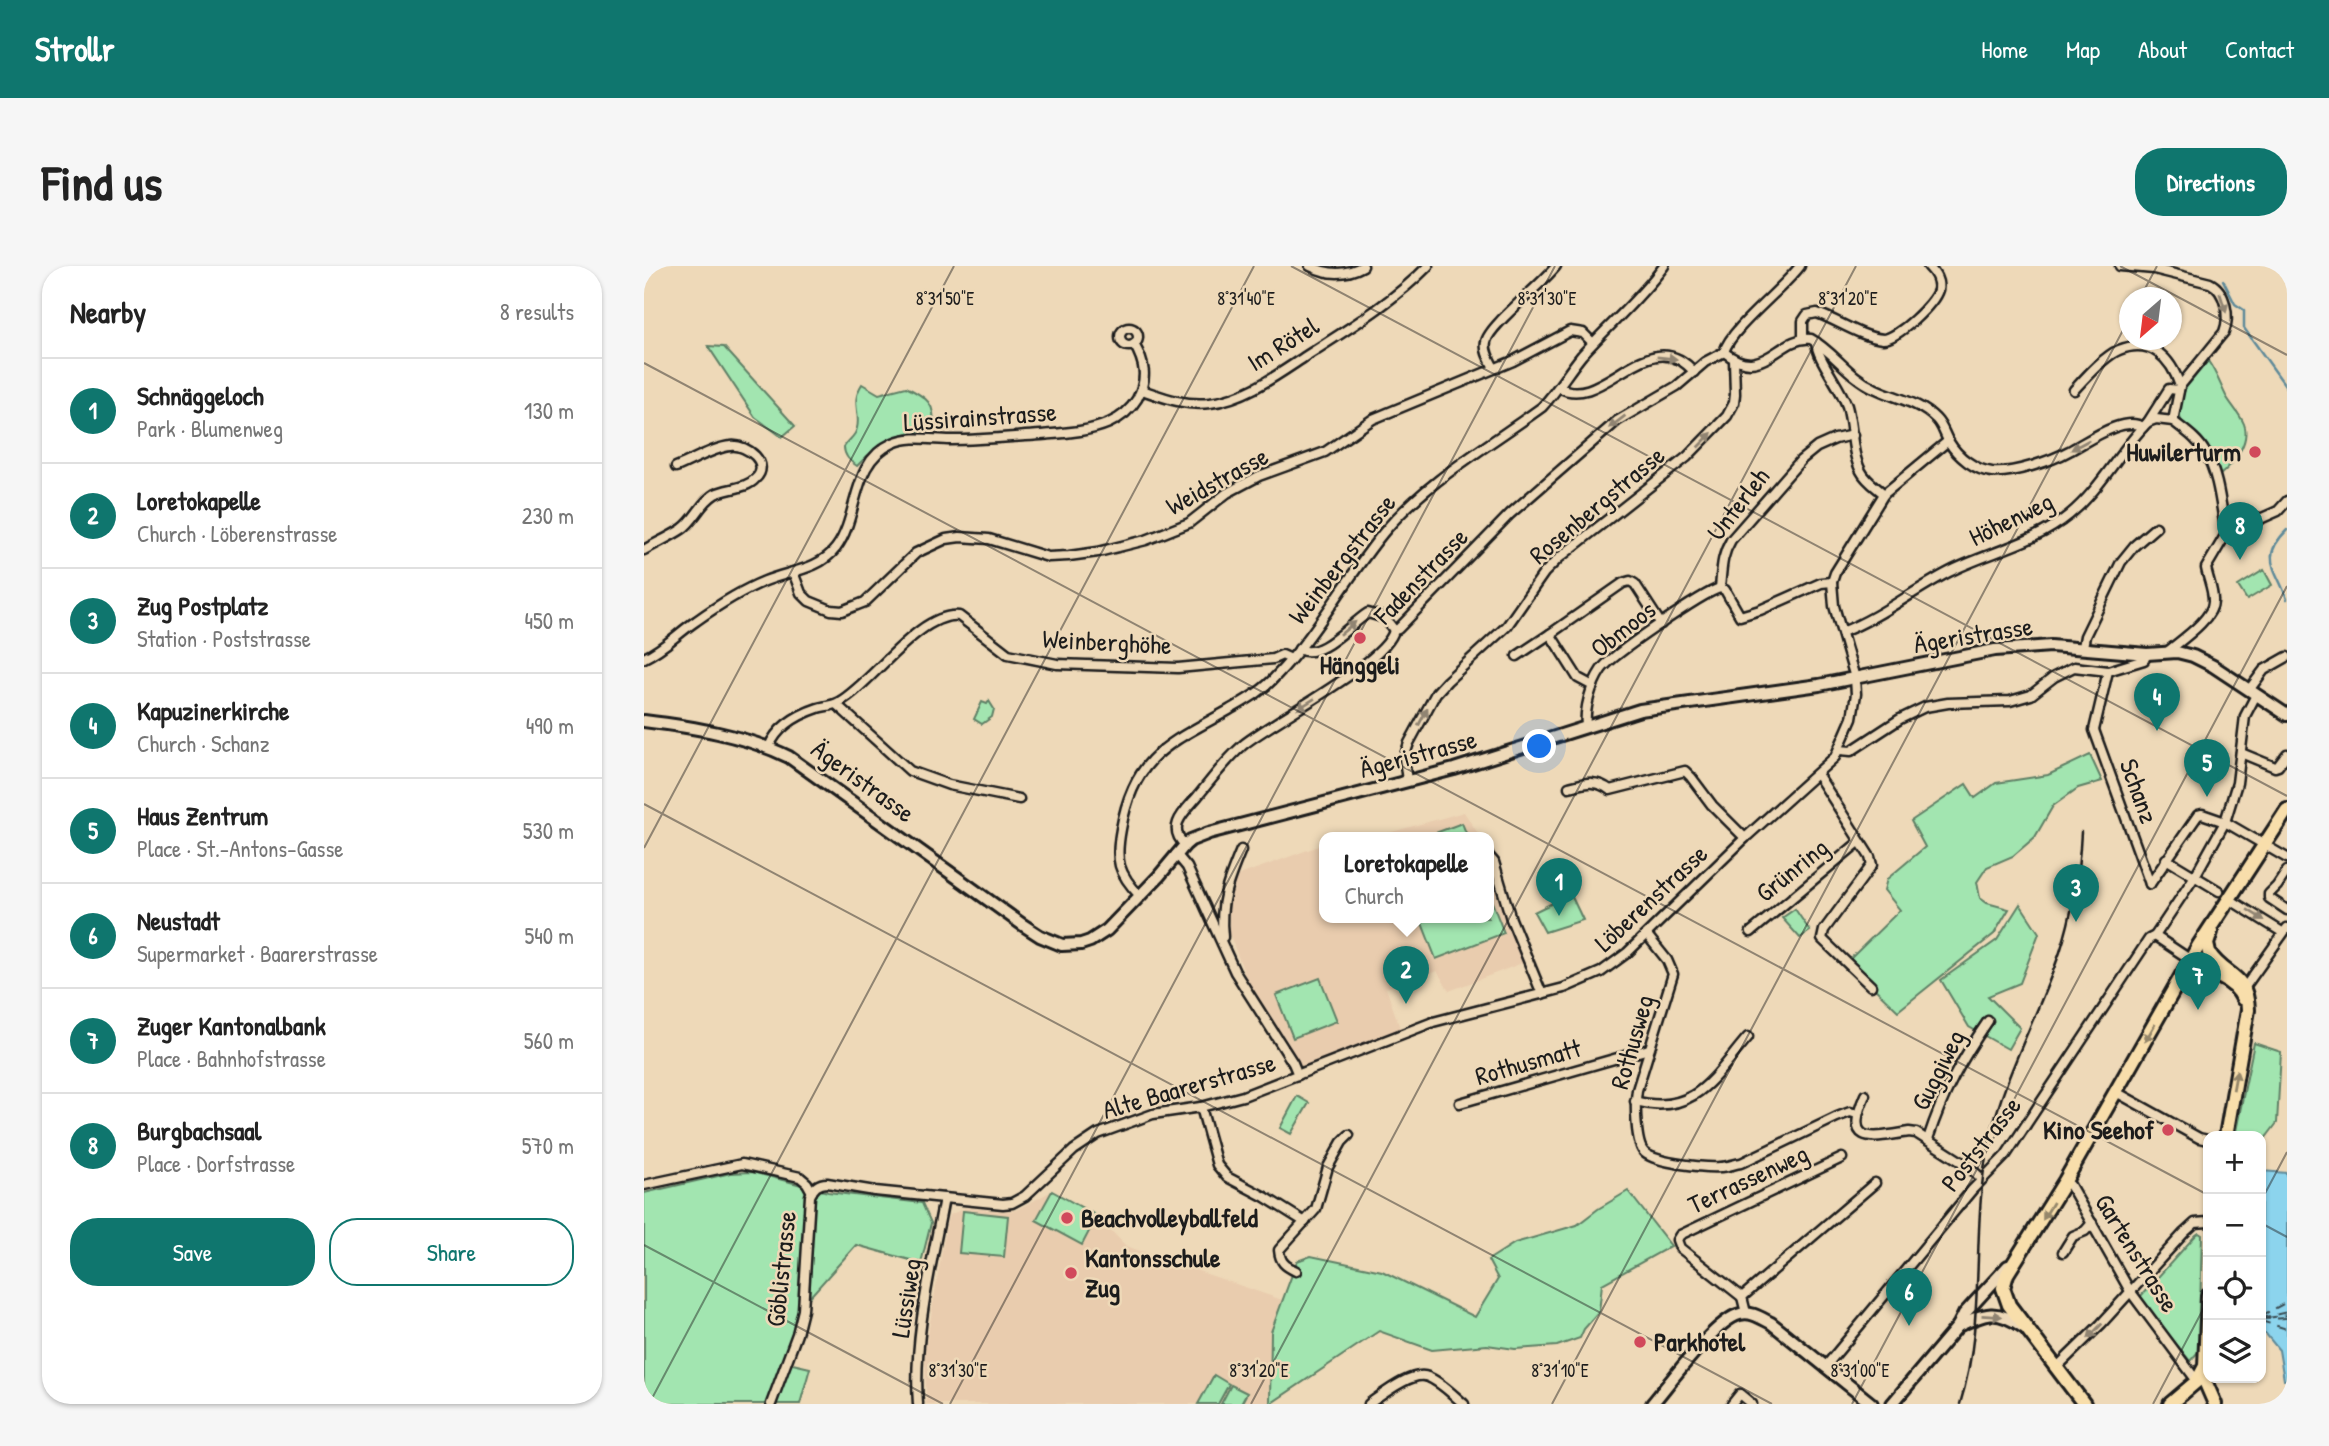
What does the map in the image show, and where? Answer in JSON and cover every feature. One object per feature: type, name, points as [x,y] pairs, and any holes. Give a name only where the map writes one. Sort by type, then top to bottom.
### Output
[{"type":"main road","name":"Ägeristrasse","points":[[644,721],[702,730],[769,747],[789,757],[1023,925],[1053,942],[1070,945],[1090,941],[1107,930],[1191,840],[1499,756],[1622,715],[1661,706],[1819,685],[1995,650],[2051,646],[2147,654],[2167,652],[2193,656],[2213,666],[2287,715]]},
{"type":"main road","points":[[2227,1131],[2248,1010],[2245,987],[2208,953],[2207,944],[2224,895],[2264,845],[2287,810]]},
{"type":"main road","points":[[1892,1404],[1958,1326],[1964,1314],[2015,1259],[2045,1217],[2215,921]]},
{"type":"main road","points":[[2189,965],[2207,971],[2240,993],[2245,1004],[2245,1024]]},
{"type":"main road","points":[[2015,1259],[2003,1288],[2006,1300],[2084,1404]]},
{"type":"main road","points":[[1652,1404],[1718,1328],[1737,1314],[1746,1313],[1771,1323],[1871,1404]]},
{"type":"main road","points":[[1958,1326],[1990,1313],[2014,1321],[2025,1328]]},
{"type":"main road","points":[[2170,1404],[2200,1377],[2207,1356],[2208,1320]]},
{"type":"main road","points":[[2200,1377],[2215,1404]]},
{"type":"street","points":[[1310,266],[1332,274],[1345,273],[1363,266]]},
{"type":"street","name":"Im Rötel","points":[[1142,390],[1186,404],[1209,403],[1242,394],[1277,375],[1364,318],[1428,266]]},
{"type":"street","points":[[1494,368],[1486,348],[1489,334],[1556,266]]},
{"type":"street","name":"Weinbergstrasse","points":[[1140,896],[1124,879],[1118,859],[1125,808],[1131,790],[1150,760],[1178,739],[1263,688],[1299,649],[1384,532],[1407,506],[1542,407],[1580,358],[1664,266]]},
{"type":"street","points":[[1800,266],[1730,338],[1724,352],[1734,360],[1754,362],[1763,360],[1799,340],[1816,342],[1854,376],[1872,388],[1933,416],[1943,426],[1948,441],[1963,459],[1990,472],[2001,472],[2052,459],[2117,427],[2132,423],[2145,424],[2156,419],[2173,421],[2206,452],[2218,490],[2226,534]]},
{"type":"street","points":[[1799,340],[1803,321],[1807,315],[1817,313],[1871,336],[1885,339],[1896,336],[1933,301],[1938,280],[1928,266]]},
{"type":"street","points":[[2120,266],[2154,269],[2210,283],[2215,285],[2221,294],[2227,312],[2224,332],[2180,388],[2173,421]]},
{"type":"street","name":"Weidstrasse","points":[[793,572],[802,593],[809,601],[820,607],[842,611],[865,602],[916,553],[946,539],[989,539],[1048,556],[1098,552],[1146,540],[1189,523],[1227,494],[1259,476],[1325,452],[1373,419],[1494,368],[1570,331],[1583,333],[1593,343]]},
{"type":"street","points":[[1816,342],[1817,349],[1838,384],[1847,407],[1858,467],[1864,478],[1884,494]]},
{"type":"street","points":[[1134,344],[1145,370],[1142,390]]},
{"type":"street","points":[[2074,390],[2118,350],[2137,346],[2157,351],[2169,361],[2180,388]]},
{"type":"street","name":"Fadenstrasse","points":[[1185,845],[1179,840],[1175,830],[1177,823],[1223,764],[1245,744],[1345,679],[1390,639],[1394,630],[1460,568],[1510,514],[1617,421],[1677,386],[1705,362],[1724,352]]},
{"type":"street","points":[[1559,387],[1569,391],[1586,390],[1639,362],[1658,356],[1677,358],[1694,372]]},
{"type":"street","name":"Rosenbergstrasse","points":[[1407,781],[1404,758],[1409,743],[1436,693],[1507,626],[1544,573],[1559,558],[1687,457],[1727,416],[1734,403],[1734,360]]},
{"type":"street","name":"Höhenweg","points":[[1842,632],[1881,614],[1949,572],[2034,537],[2067,516],[2089,497],[2169,389],[2180,388]]},
{"type":"street","name":"Lüssirainstrasse","points":[[644,658],[657,652],[694,622],[728,600],[765,580],[818,563],[836,548],[844,535],[866,466],[892,443],[913,438],[949,440],[1081,431],[1111,422],[1123,415],[1134,404],[1142,390]]},
{"type":"street","name":"Unterleh","points":[[1720,588],[1724,552],[1764,502],[1801,460],[1817,447],[1853,435]]},
{"type":"street","points":[[1855,678],[1834,606],[1832,582],[1841,562],[1884,494],[1948,441]]},
{"type":"street","points":[[644,550],[684,528],[699,508],[714,495],[753,482],[759,476],[761,466],[757,457],[748,449],[735,445],[720,448],[676,467]]},
{"type":"street","points":[[2167,652],[2208,616],[2213,608],[2214,598],[2206,568],[2226,534],[2278,511],[2287,501]]},
{"type":"street","points":[[2083,647],[2085,636],[2121,562],[2134,546],[2156,527]]},
{"type":"street","points":[[1517,656],[1623,583],[1630,581],[1635,584],[1661,624]]},
{"type":"street","points":[[1720,588],[1725,590],[1740,616],[1821,583],[1832,582]]},
{"type":"street","name":"Obmoos","points":[[1586,727],[1585,717],[1593,686],[1601,669],[1661,624],[1720,588]]},
{"type":"street","points":[[1299,649],[1306,653],[1325,647],[1368,613],[1385,618],[1394,630]]},
{"type":"street","name":"Weinberghöhe","points":[[836,704],[867,681],[899,647],[920,630],[950,615],[959,616],[1009,654],[1057,664],[1178,668],[1273,659],[1282,655],[1291,659]]},
{"type":"street","points":[[1550,634],[1578,678],[1593,686]]},
{"type":"street","name":"Löberenstrasse","points":[[1840,750],[1851,751],[1900,719],[1925,708],[1948,703],[2010,701],[2031,695],[2054,677],[2074,667],[2108,671],[2144,660],[2147,654]]},
{"type":"street","points":[[2252,692],[2264,670],[2287,657]]},
{"type":"street","name":"Schanz","points":[[2108,671],[2094,730],[2150,884],[2166,859]]},
{"type":"street","name":"Löberenstrasse","points":[[1298,1075],[1433,1022],[1580,983],[1615,963],[1745,838],[1835,757],[1840,750],[1854,706],[1855,678]]},
{"type":"street","name":"Poststrasse","points":[[1825,1367],[1982,1179],[2006,1155],[2149,939],[2155,936],[2185,892],[2225,822],[2233,802],[2245,716],[2252,692]]},
{"type":"street","points":[[769,747],[778,730],[799,716],[836,704],[910,771],[949,785],[1019,799]]},
{"type":"street","points":[[2241,753],[2275,767],[2287,754]]},
{"type":"street","points":[[1569,786],[1589,782],[1601,783],[1610,790],[1685,771],[1712,805],[1745,838]]},
{"type":"street","points":[[1817,774],[1870,857],[1872,865],[1824,930],[1822,939],[1871,986]]},
{"type":"street","points":[[2245,987],[2285,930],[2166,859],[2198,815],[2202,814],[2225,822],[2287,858]]},
{"type":"street","name":"Grünring","points":[[1751,932],[1859,842]]},
{"type":"street","points":[[1223,944],[1221,921],[1225,888],[1241,850]]},
{"type":"street","points":[[1176,854],[1187,867],[1235,972],[1298,1075]]},
{"type":"street","points":[[1494,862],[1511,919],[1542,995]]},
{"type":"street","points":[[2287,871],[2269,894],[2269,898],[2287,909]]},
{"type":"street","name":"Rothusweg","points":[[1647,934],[1667,960],[1673,974],[1635,1101],[1641,1147],[1645,1153],[1678,1163],[1724,1167],[1741,1163],[1837,1117],[1850,1112],[1857,1114]]},
{"type":"street","points":[[2155,936],[2189,965]]},
{"type":"street","name":"Guggiweg","points":[[1928,1139],[1941,1100],[1959,1065],[1988,1021]]},
{"type":"street","points":[[1635,1101],[1650,1105],[1686,1101],[1699,1093],[1748,1037]]},
{"type":"street","name":"Rothusmatt","points":[[1460,1103],[1649,1049]]},
{"type":"street","name":"Alte Baarerstrasse","points":[[823,1183],[1003,1204],[1017,1201],[1074,1150],[1098,1134],[1153,1114],[1201,1107],[1243,1096],[1298,1075]]},
{"type":"street","points":[[2116,1092],[2203,1139]]},
{"type":"street","points":[[1857,1114],[1865,1095]]},
{"type":"street","points":[[1201,1107],[1217,1165],[1227,1177],[1305,1222]]},
{"type":"street","name":"Guggiweg","points":[[1857,1114],[1858,1130],[1863,1135],[1869,1138],[1909,1132],[1928,1139],[1968,1166],[1982,1179]]},
{"type":"street","points":[[1296,1271],[1286,1266],[1279,1258],[1279,1250],[1316,1209],[1328,1167],[1349,1135]]},
{"type":"street","name":"Terrassenweg","points":[[1742,1297],[1680,1248],[1677,1240],[1679,1235],[1842,1158]]},
{"type":"street","points":[[644,1185],[742,1164],[800,1177],[811,1192]]},
{"type":"street","name":"Gartenstrasse","points":[[2066,1181],[2130,1291],[2200,1377]]},
{"type":"street","name":"Göblistrasse","points":[[771,1404],[803,1310],[811,1192],[823,1183]]},
{"type":"street","points":[[1746,1313],[1742,1297],[1875,1183]]},
{"type":"street","name":"Lüssiweg","points":[[918,1404],[917,1367],[920,1342],[944,1198]]},
{"type":"street","points":[[2056,1367],[2101,1324],[2195,1223],[2203,1222]]},
{"type":"street","points":[[2063,1252],[2073,1236],[2085,1231],[2092,1223]]},
{"type":"street","points":[[1369,1404],[1419,1375],[1429,1377],[1464,1404]]},
{"type":"street","points":[[1731,1404],[1740,1394],[1752,1404]]},
{"type":"shaded area","points":[[1464,812],[1477,832],[1392,832]]},
{"type":"shaded area","points":[[1319,846],[1319,923],[1494,923],[1494,874],[1525,962],[1449,991],[1437,971],[1386,988],[1401,1031],[1301,1070],[1289,1044],[1247,980],[1229,933],[1229,894],[1234,877]]},
{"type":"shaded area","name":"Kantonsschule Zug","points":[[1052,1191],[1097,1216],[1126,1246],[1282,1300],[1271,1332],[1270,1404],[926,1404],[925,1352],[950,1215],[965,1208],[1016,1210]]},
{"type":"green space","points":[[708,346],[724,347],[795,426],[782,437],[755,417]]},
{"type":"green space","points":[[2208,361],[2242,420],[2245,431],[2245,439],[2239,453],[2219,476],[2205,444],[2182,422],[2179,415],[2183,391]]},
{"type":"green space","points":[[862,384],[879,394],[906,387],[925,398],[933,413],[934,429],[910,432],[891,439],[857,466],[848,458],[844,447],[856,431],[856,402]]},
{"type":"green space","points":[[2264,570],[2272,585],[2247,600],[2238,586]]},
{"type":"green space","points":[[989,701],[994,709],[992,717],[982,724],[974,719],[982,702],[987,704]]},
{"type":"green space","points":[[2090,755],[2102,781],[2078,788],[2053,806],[2035,837],[2013,856],[1987,867],[1977,882],[1980,898],[1987,903],[2009,909],[1994,934],[1898,1011],[1847,962],[1900,910],[1884,890],[1887,879],[1925,847],[1911,821],[1966,784],[1975,798],[1996,783],[2048,775]]},
{"type":"green space","points":[[1462,823],[1466,832],[1438,832]]},
{"type":"green space","points":[[1569,895],[1583,920],[1545,932],[1534,912]]},
{"type":"green space","points":[[2020,904],[2039,933],[2020,983],[1988,996],[2020,1028],[2008,1049],[1969,1027],[1941,980],[1997,940]]},
{"type":"green space","points":[[1494,907],[1504,933],[1436,959],[1422,923],[1494,923]]},
{"type":"green space","points":[[1795,909],[1810,931],[1800,938],[1782,918]]},
{"type":"green space","points":[[1320,978],[1337,1021],[1293,1038],[1276,995]]},
{"type":"green space","points":[[2254,1043],[2281,1052],[2277,1123],[2266,1137],[2266,1131],[2236,1131]]},
{"type":"green space","points":[[1297,1096],[1309,1103],[1291,1134],[1280,1128]]},
{"type":"green space","points":[[752,1172],[828,1192],[922,1203],[931,1223],[921,1263],[856,1245],[799,1309],[784,1362],[810,1368],[800,1404],[644,1404],[644,1193],[731,1173]]},
{"type":"green space","name":"Beachvolleyballfeld","points":[[1052,1191],[1097,1216],[1082,1245],[1036,1220]]},
{"type":"green space","points":[[1628,1191],[1671,1246],[1602,1284],[1599,1312],[1580,1338],[1557,1346],[1515,1349],[1487,1345],[1432,1350],[1379,1331],[1270,1404],[1271,1332],[1297,1261],[1311,1256],[1382,1271],[1475,1317],[1498,1279],[1488,1260],[1515,1243],[1577,1225]]},
{"type":"green space","points":[[963,1211],[1008,1216],[1004,1257],[959,1253]]},
{"type":"green space","points":[[2199,1233],[2202,1235],[2199,1351],[2190,1361],[2139,1298]]},
{"type":"green space","points":[[1214,1375],[1229,1384],[1218,1404],[1198,1404]]},
{"type":"green space","points":[[1231,1385],[1247,1393],[1241,1404],[1221,1404]]},
{"type":"water","points":[[2266,1171],[2287,1173],[2287,1380],[2284,1380],[2279,1350],[2266,1334]]},
{"type":"waterway","points":[[2223,280],[2235,304],[2244,310],[2244,328],[2287,388]]},
{"type":"waterway","points":[[2287,530],[2274,548],[2272,556],[2272,563],[2287,599]]},
{"type":"ferry route","points":[[2266,1313],[2287,1302]]},
{"type":"ferry route","points":[[2266,1317],[2287,1312]]},
{"type":"ferry route","points":[[2267,1318],[2287,1315]]},
{"type":"ferry route","points":[[2266,1319],[2287,1318]]},
{"type":"ferry route","points":[[2266,1323],[2287,1329]]},
{"type":"railway","points":[[1960,1404],[1973,1339],[1980,1207],[1989,1141],[2003,1093],[2065,937],[2075,893],[2081,832]]},
{"type":"place","name":"Huwilerturm","points":[[2255,452]]},
{"type":"place","name":"Burgbachsaal","points":[[2240,560]]},
{"type":"place","name":"Hänggeli","points":[[1360,638]]},
{"type":"place","name":"Kapuzinerkirche","points":[[2157,731]]},
{"type":"place","name":"Haus Zentrum","points":[[2207,797]]},
{"type":"place","name":"Schnäggeloch","points":[[1559,916]]},
{"type":"place","name":"Zug Postplatz","points":[[2076,922]]},
{"type":"place","name":"Loretokapelle","points":[[1406,1004]]},
{"type":"place","name":"Zuger Kantonalbank","points":[[2198,1010]]},
{"type":"place","name":"Kino Seehof","points":[[2168,1130]]},
{"type":"place","name":"Beachvolleyballfeld","points":[[1067,1218]]},
{"type":"place","name":"Kantonsschule Zug","points":[[1071,1273]]},
{"type":"place","name":"Neustadt","points":[[1909,1326]]},
{"type":"place","name":"Parkhotel","points":[[1640,1342]]}]
